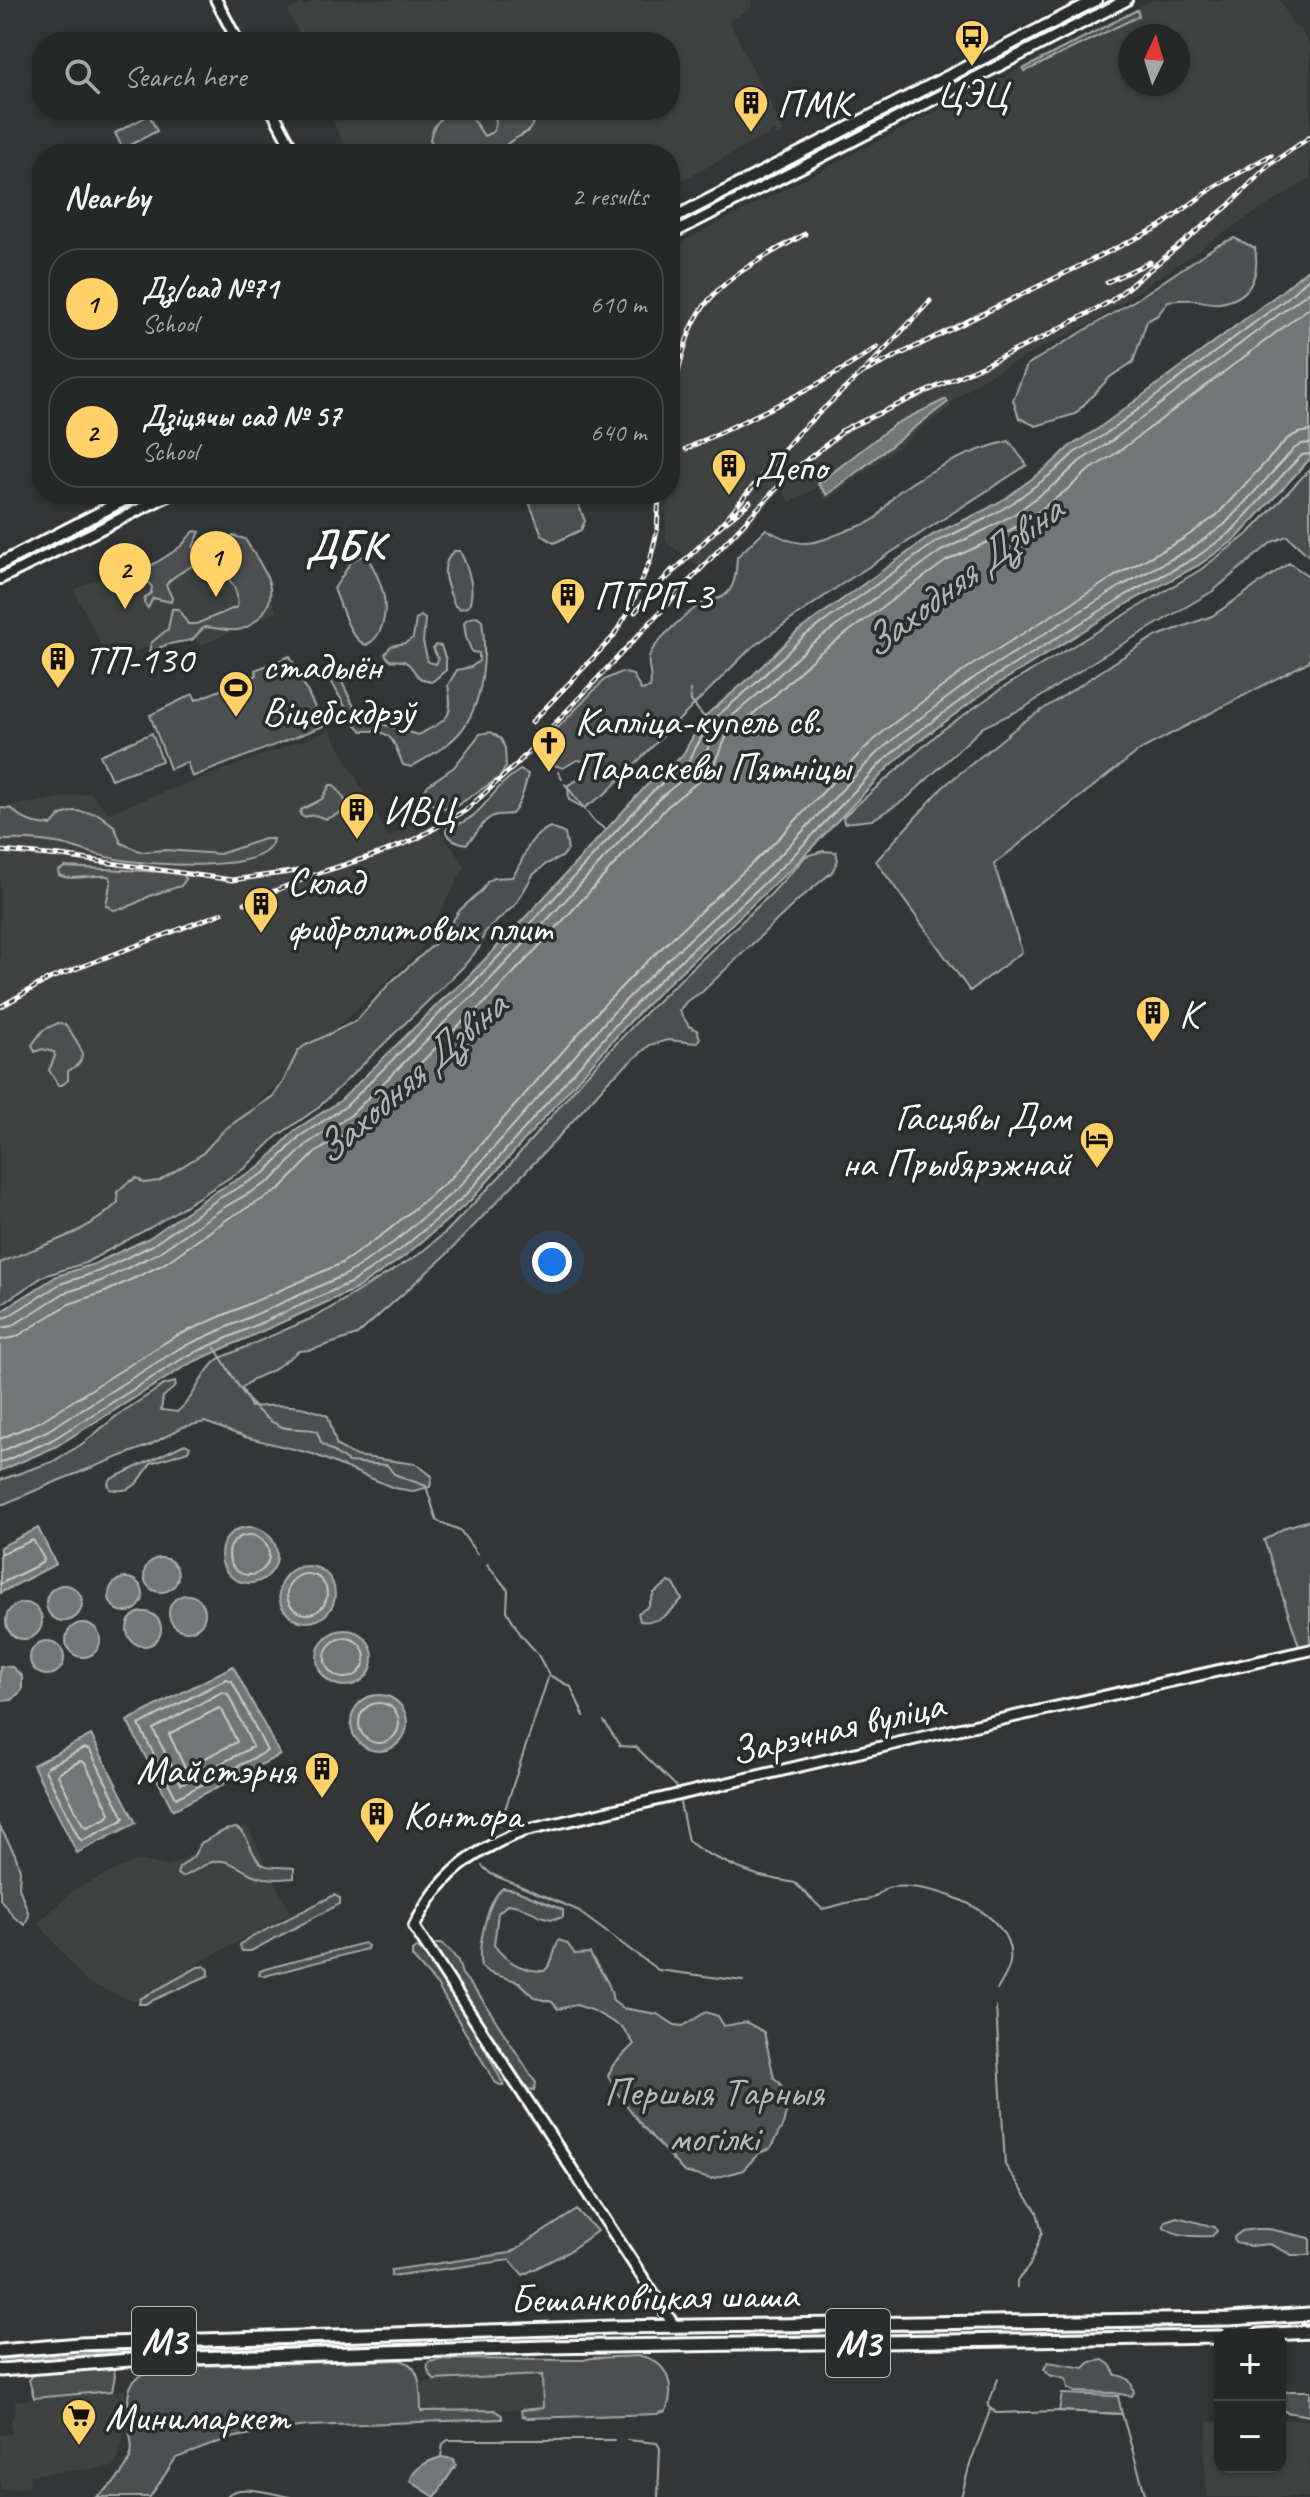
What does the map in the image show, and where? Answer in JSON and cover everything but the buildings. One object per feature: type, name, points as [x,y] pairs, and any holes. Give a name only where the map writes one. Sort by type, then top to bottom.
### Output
[{"type":"main road","points":[[680,215],[1096,0]]},
{"type":"main road","points":[[680,229],[1126,0]]},
{"type":"main road","points":[[0,564],[117,504]]},
{"type":"main road","points":[[0,578],[150,504]]},
{"type":"main road","name":"Бешанковіцкая шаша","points":[[0,2351],[110,2343],[675,2327],[1229,2319],[1310,2314]]},
{"type":"main road","points":[[1286,2333],[1310,2332]]},
{"type":"main road","name":"Бешанковіцкая шаша","points":[[0,2370],[130,2360],[572,2346],[1214,2337]]},
{"type":"street","points":[[216,0],[233,32]]},
{"type":"street","points":[[277,120],[290,144]]},
{"type":"street","name":"Зарэчная вуліца","points":[[675,2327],[414,1927],[424,1905],[458,1867],[476,1852],[524,1831],[1310,1650]]},
{"type":"shaded area","points":[[316,0],[752,0],[751,8],[729,21],[784,132],[778,135],[774,131],[680,182],[680,144],[344,144],[332,120],[680,120],[680,32],[299,32],[287,11],[302,3],[304,6]]},
{"type":"shaded area","points":[[1153,0],[1280,0],[1293,25],[1301,30],[1310,47],[1310,179],[1243,220],[1093,322],[982,379],[827,501],[817,488],[790,502],[782,490],[705,571],[666,542],[666,504],[680,504],[680,243]]},
{"type":"shaded area","points":[[241,537],[277,612],[199,646],[196,638],[175,628],[163,639],[118,660],[109,661],[74,590],[106,575],[108,578],[120,572],[123,576],[146,565],[155,581]]},
{"type":"shaded area","points":[[330,730],[388,837],[417,820],[436,826],[465,866],[420,950],[207,1153],[81,1234],[0,1267],[0,808],[91,793],[108,813]]},
{"type":"shaded area","points":[[247,1826],[291,1914],[211,1956],[135,2002],[86,1982],[38,1923],[75,1889],[137,1860],[168,1866]]},
{"type":"shaded area","points":[[542,2375],[543,2409],[421,2412],[420,2383]]},
{"type":"shaded area","points":[[125,2390],[128,2415],[119,2458],[113,2467],[29,2475],[30,2487],[0,2490],[0,2435],[12,2434],[15,2401]]},
{"type":"shaded area","points":[[1286,2420],[1310,2420],[1310,2497],[1207,2497],[1204,2451],[1208,2421],[1214,2421],[1214,2473],[1286,2473]]},
{"type":"green space","points":[[1137,10],[1139,16],[1028,70],[1023,69]]},
{"type":"green space","points":[[140,120],[152,120],[157,131],[132,144],[120,144],[115,133]]},
{"type":"green space","points":[[474,120],[484,136],[493,132],[496,120],[533,120],[526,133],[508,144],[433,144],[430,140],[437,122]]},
{"type":"green space","points":[[1234,238],[1255,248],[1256,259],[1254,277],[1238,297],[1219,303],[1168,301],[1158,315],[1147,321],[1133,362],[1110,377],[1075,414],[1036,426],[1019,418],[1013,400],[1027,365],[1137,299],[1216,246]]},
{"type":"green space","points":[[1009,441],[1027,465],[839,586],[751,648],[606,793],[584,808],[569,800],[568,785],[585,776],[584,761],[577,760],[563,768],[545,762],[541,754],[547,739],[604,680],[621,672],[633,675],[641,690],[650,688],[649,657],[652,650],[697,607],[727,594],[734,579],[737,557],[766,529],[798,542],[825,539],[873,520],[901,490],[939,467]]},
{"type":"green space","points":[[1310,469],[1310,557],[1287,536],[1272,542],[1213,591],[1099,658],[1024,708],[983,727],[906,799],[872,820],[844,823],[843,817],[941,731],[1001,689],[1200,570],[1249,533]]},
{"type":"green space","points":[[530,504],[578,504],[585,521],[581,530],[554,543],[542,535]]},
{"type":"green space","points":[[195,531],[200,532],[193,547],[200,557],[166,585],[171,602],[153,598],[148,608],[144,603],[152,587],[148,582],[135,580],[134,574],[170,554]]},
{"type":"green space","points":[[234,536],[245,539],[270,585],[269,604],[263,613],[245,628],[204,627],[192,640],[149,652],[151,643],[168,629],[172,609],[178,609],[188,624],[196,624],[237,607],[237,595],[232,583],[210,566],[218,547]]},
{"type":"green space","points":[[454,551],[460,551],[471,585],[469,606],[461,609],[455,606],[445,577],[446,564]]},
{"type":"green space","points":[[361,556],[368,558],[376,574],[385,608],[380,632],[366,645],[350,629],[334,589],[351,562]]},
{"type":"green space","points":[[1289,563],[1310,577],[1310,661],[1140,750],[994,864],[1022,952],[970,991],[876,861],[943,787],[1022,723],[1152,638],[1212,616]]},
{"type":"green space","points":[[421,616],[425,619],[423,642],[428,662],[436,664],[438,659],[433,648],[436,645],[441,646],[446,660],[446,670],[432,682],[417,676],[407,663],[389,660],[385,654],[391,646],[413,638],[416,619]]},
{"type":"green space","points":[[477,616],[482,620],[484,662],[479,691],[469,718],[457,736],[445,746],[411,767],[403,765],[397,749],[386,734],[362,731],[354,723],[331,681],[338,674],[360,719],[368,724],[382,724],[418,735],[442,721],[449,712],[448,685],[457,670],[471,667],[479,661],[479,653],[472,652],[466,637],[464,623]]},
{"type":"green space","name":"стадыён Віцебскдрэў","points":[[290,656],[324,726],[192,777],[187,762],[170,769],[150,715],[193,694],[196,700],[257,675],[255,670]]},
{"type":"green space","points":[[491,732],[501,739],[505,748],[506,767],[500,777],[455,807],[443,808],[428,803],[423,794],[428,785],[454,767],[480,734]]},
{"type":"green space","points":[[152,733],[162,761],[111,779],[100,755]]},
{"type":"green space","points":[[520,770],[528,774],[512,814],[492,816],[466,844],[450,837],[447,828],[471,818],[500,786]]},
{"type":"green space","points":[[330,785],[334,785],[343,797],[345,811],[326,819],[315,815],[303,817],[301,810],[322,799]]},
{"type":"green space","points":[[0,808],[12,809],[30,822],[52,825],[61,815],[75,811],[98,814],[114,826],[121,843],[142,852],[165,850],[220,854],[264,839],[273,839],[267,850],[252,858],[231,863],[181,865],[136,862],[54,843],[0,840]]},
{"type":"green space","points":[[550,827],[565,834],[568,850],[533,875],[516,904],[485,932],[479,948],[463,967],[318,1108],[276,1137],[245,1168],[153,1226],[85,1263],[44,1276],[0,1305],[0,1263],[92,1223],[118,1202],[117,1192],[127,1183],[137,1178],[144,1183],[159,1181],[202,1154],[225,1129],[273,1096],[298,1051],[356,1021],[390,983],[441,938],[460,910],[487,882],[494,878],[512,877],[530,843]]},
{"type":"green space","points":[[823,851],[836,852],[838,860],[832,872],[679,1011],[689,1026],[697,1030],[700,1038],[696,1043],[668,1040],[650,1045],[610,1079],[445,1256],[357,1335],[299,1351],[242,1388],[251,1407],[300,1407],[328,1416],[337,1446],[356,1456],[416,1464],[432,1476],[430,1487],[413,1491],[394,1488],[313,1454],[245,1437],[205,1422],[183,1427],[150,1445],[0,1504],[0,1480],[52,1462],[82,1444],[119,1414],[164,1385],[175,1382],[176,1386],[163,1397],[161,1410],[177,1412],[218,1359],[317,1316],[418,1255],[447,1231],[501,1175],[582,1080],[645,1013],[772,893],[806,856]]},
{"type":"green space","points":[[65,867],[182,873],[186,879],[181,886],[152,895],[126,908],[113,910],[106,905],[111,880],[109,876],[70,878],[59,875],[58,871]]},
{"type":"green space","points":[[58,1023],[66,1025],[79,1044],[82,1056],[76,1066],[68,1071],[68,1080],[62,1085],[58,1085],[49,1070],[54,1052],[42,1049],[35,1052],[32,1045],[43,1030]]},
{"type":"green space","points":[[185,1444],[190,1447],[188,1451],[151,1463],[131,1488],[110,1489],[108,1483],[111,1479]]},
{"type":"green space","points":[[1310,1520],[1310,1646],[1299,1646],[1264,1540],[1286,1527]]},
{"type":"green space","points":[[669,1582],[674,1584],[682,1599],[664,1617],[640,1621],[638,1613],[648,1607],[654,1593]]},
{"type":"green space","points":[[0,1827],[20,1870],[19,1887],[29,1915],[25,1925],[0,1899]]},
{"type":"green space","points":[[236,1828],[245,1835],[262,1864],[294,1868],[294,1878],[261,1877],[221,1861],[211,1862],[182,1877],[177,1874],[201,1843],[225,1830]]},
{"type":"green space","name":"Першыя Тарныя могілкі","points":[[503,1888],[563,1910],[563,1917],[556,1919],[508,1904],[498,1913],[494,1945],[516,1964],[544,1971],[552,1961],[559,1940],[567,1943],[575,1954],[590,1953],[607,1981],[613,2001],[622,2008],[657,2014],[675,2025],[683,2026],[706,2012],[718,2016],[724,2026],[746,2022],[764,2032],[774,2078],[789,2100],[783,2125],[770,2149],[759,2153],[743,2170],[711,2179],[684,2172],[643,2127],[608,2076],[613,2065],[634,2044],[623,2028],[592,2010],[576,2005],[558,2009],[552,2002],[536,1998],[519,1982],[481,1967],[484,1925],[492,1903]]},
{"type":"green space","points":[[334,1895],[340,1898],[340,1904],[251,1951],[242,1951],[240,1945],[246,1940]]},
{"type":"green space","points":[[364,1943],[367,1949],[259,1975],[265,1969]]},
{"type":"green space","points":[[435,1944],[441,1944],[458,1961],[462,1974],[482,1999],[536,2083],[534,2090],[528,2089],[432,1948]]},
{"type":"green space","points":[[416,1948],[421,1950],[473,2026],[504,2085],[495,2082],[437,1985],[412,1957],[412,1951]]},
{"type":"green space","points":[[205,1966],[209,1975],[139,2004],[140,1999]]},
{"type":"green space","points":[[577,2210],[597,2231],[568,2252],[523,2275],[510,2260],[391,2276],[391,2270],[510,2253]]},
{"type":"green space","points":[[1177,2217],[1215,2227],[1217,2231],[1212,2236],[1193,2236],[1164,2227],[1165,2221]]},
{"type":"green space","points":[[1255,2229],[1310,2238],[1310,2255],[1292,2255],[1270,2244],[1250,2246],[1235,2243],[1234,2237],[1242,2231]]},
{"type":"green space","points":[[1131,2325],[1131,2331],[744,2336],[744,2334]]},
{"type":"green space","points":[[603,2335],[602,2339],[139,2350],[0,2360],[0,2356],[108,2348]]},
{"type":"green space","points":[[641,2356],[658,2364],[667,2376],[670,2393],[666,2411],[657,2414],[528,2418],[522,2416],[521,2410],[543,2408],[542,2375],[434,2380],[428,2371],[429,2362],[444,2359],[584,2360]]},
{"type":"green space","points":[[400,2360],[413,2368],[416,2374],[421,2411],[494,2410],[502,2415],[502,2419],[308,2426],[261,2432],[227,2439],[176,2458],[150,2497],[96,2497],[118,2478],[129,2460],[132,2447],[129,2391],[138,2377],[148,2372],[162,2367]]},
{"type":"green space","points":[[1103,2360],[1116,2375],[1131,2383],[1134,2393],[1131,2396],[1075,2392],[1068,2388],[1066,2379],[1049,2375],[1044,2369],[1048,2362],[1084,2368],[1090,2362]]},
{"type":"green space","points":[[113,2368],[112,2391],[34,2398],[29,2380],[34,2374]]},
{"type":"green space","points":[[1310,2391],[1310,2416],[1286,2412],[1286,2392]]},
{"type":"green space","points":[[1062,2394],[1118,2396],[1122,2414],[1059,2411]]},
{"type":"water","name":"Заходняя Дзвіна","points":[[1310,267],[1310,459],[1236,539],[1199,565],[1130,602],[985,692],[910,748],[796,864],[624,1028],[471,1200],[405,1256],[356,1289],[189,1364],[55,1447],[0,1471],[0,1312],[57,1276],[94,1264],[149,1238],[213,1193],[261,1166],[295,1130],[340,1101],[463,982],[647,785],[682,756],[704,717],[798,631],[932,535],[1006,498],[1069,447],[1099,428]]},
{"type":"water","points":[[946,399],[948,402],[827,495],[818,484],[895,424]]},
{"type":"water","points":[[249,1527],[269,1535],[277,1555],[269,1575],[249,1583],[229,1575],[221,1555],[229,1535]]},
{"type":"water","points":[[38,1528],[56,1564],[0,1593],[0,1547]]},
{"type":"water","points":[[161,1558],[173,1563],[178,1575],[173,1587],[161,1592],[149,1587],[144,1575],[149,1563]]},
{"type":"water","points":[[307,1566],[327,1574],[335,1594],[327,1614],[307,1622],[287,1614],[279,1594],[287,1574]]},
{"type":"water","points":[[126,1578],[138,1583],[143,1595],[138,1607],[126,1612],[114,1607],[109,1595],[114,1583]]},
{"type":"water","points":[[64,1585],[77,1590],[82,1603],[77,1616],[64,1621],[51,1616],[46,1603],[51,1590]]},
{"type":"water","points":[[187,1595],[200,1600],[205,1613],[200,1626],[187,1631],[174,1626],[169,1613],[174,1600]]},
{"type":"water","points":[[24,1603],[37,1608],[42,1621],[37,1634],[24,1639],[11,1634],[6,1621],[11,1608]]},
{"type":"water","points":[[144,1612],[156,1617],[161,1629],[156,1641],[144,1646],[132,1641],[127,1629],[132,1617]]},
{"type":"water","points":[[83,1623],[95,1628],[100,1640],[95,1652],[83,1657],[71,1652],[66,1640],[71,1628]]},
{"type":"water","points":[[345,1630],[365,1638],[373,1658],[365,1678],[345,1686],[325,1678],[317,1658],[325,1638]]},
{"type":"water","points":[[47,1641],[59,1646],[64,1658],[59,1670],[47,1675],[35,1670],[30,1658],[35,1646]]},
{"type":"water","points":[[0,1666],[12,1667],[22,1676],[22,1690],[12,1700],[0,1701]]},
{"type":"water","points":[[233,1666],[280,1755],[173,1810],[127,1721]]},
{"type":"water","points":[[379,1695],[399,1703],[407,1723],[399,1743],[379,1751],[359,1743],[351,1723],[359,1703]]},
{"type":"water","points":[[91,1735],[136,1823],[77,1853],[33,1765]]},
{"type":"water","points":[[441,2457],[454,2459],[456,2465],[435,2497],[410,2481],[418,2468]]},
{"type":"waterway","points":[[690,690],[691,701],[704,717]]},
{"type":"waterway","points":[[558,772],[562,779]]},
{"type":"waterway","points":[[565,784],[594,821],[606,830]]},
{"type":"waterway","points":[[215,1348],[242,1392],[269,1419],[284,1427],[317,1431],[321,1443],[348,1462],[387,1465],[394,1474],[426,1486],[437,1521],[460,1530],[477,1554]]},
{"type":"waterway","points":[[487,1564],[508,1590],[507,1611],[521,1635],[537,1653],[549,1675],[571,1687],[584,1716]]},
{"type":"waterway","points":[[500,1825],[548,1678]]},
{"type":"waterway","points":[[604,1721],[620,1746],[636,1747],[676,1786]]},
{"type":"waterway","points":[[680,1803],[688,1841],[738,1868],[795,1883],[822,1909],[869,1899],[891,1887],[927,1889],[968,1904],[1000,1928],[1009,1944],[1009,1966],[997,1990]]},
{"type":"waterway","points":[[482,1866],[491,1874],[575,1909],[658,1970],[743,1981]]},
{"type":"waterway","points":[[996,2006],[1005,2165],[1037,2212],[1042,2232],[1030,2265],[1017,2281],[1017,2287]]},
{"type":"waterway","points":[[998,2379],[988,2405],[996,2413],[1059,2411],[1122,2414],[1146,2497]]},
{"type":"waterway","points":[[961,2497],[991,2408]]},
{"type":"waterway","points":[[441,2456],[443,2444],[448,2440],[614,2440]]},
{"type":"waterway","points":[[627,2440],[657,2443],[660,2448],[658,2497]]},
{"type":"waterway","points":[[226,2497],[239,2490],[290,2497]]},
{"type":"tram line","points":[[680,224],[1114,0]]},
{"type":"tram line","points":[[0,573],[138,504]]},
{"type":"railway","points":[[841,431],[1042,338],[1111,301],[1228,206],[1269,165],[1310,137]]},
{"type":"railway","points":[[860,374],[1161,226],[1214,187],[1271,155]]},
{"type":"railway","points":[[680,366],[694,323],[721,287],[748,267],[805,234]]},
{"type":"railway","points":[[1107,282],[1150,262]]},
{"type":"railway","points":[[667,578],[719,527],[798,433],[873,362],[930,301]]},
{"type":"railway","points":[[686,449],[808,389],[877,347]]},
{"type":"railway","points":[[245,903],[416,839],[466,810],[517,764],[794,470],[850,426]]},
{"type":"railway","points":[[719,527],[750,502]]},
{"type":"railway","points":[[532,722],[613,637],[628,612],[650,561],[657,531],[658,504]]},
{"type":"railway","points":[[635,612],[672,570]]},
{"type":"railway","points":[[0,851],[61,856],[232,880],[305,870]]},
{"type":"railway","points":[[0,1007],[49,979],[222,913]]},
{"type":"place","name":"ЦЭЦ","points":[[972,68]]},
{"type":"place","name":"ПМК","points":[[751,134]]},
{"type":"place","name":"Депо","points":[[729,497]]},
{"type":"place","name":"Дз/сад №71","points":[[216,597]]},
{"type":"place","name":"Дзіцячы сад № 57","points":[[125,609]]},
{"type":"place","name":"ПГРП-3","points":[[568,626]]},
{"type":"place","name":"ТП-130","points":[[58,690]]},
{"type":"place","name":"стадыён Віцебскдрэў","points":[[236,719]]},
{"type":"place","name":"Капліца-купель св. Параскевы Пятніцы","points":[[549,774]]},
{"type":"place","name":"ИВЦ","points":[[357,841]]},
{"type":"place","name":"Склад фибролитовых плит","points":[[261,935]]},
{"type":"place","name":"К","points":[[1153,1044]]},
{"type":"place","name":"Гасцявы Дом на Прыбярэжнай","points":[[1097,1170]]},
{"type":"place","name":"Майстэрня","points":[[322,1800]]},
{"type":"place","name":"Контора","points":[[377,1845]]},
{"type":"place","name":"Минимаркет","points":[[79,2447]]},
{"type":"district","name":"ДБК","points":[[345,545]]}]
